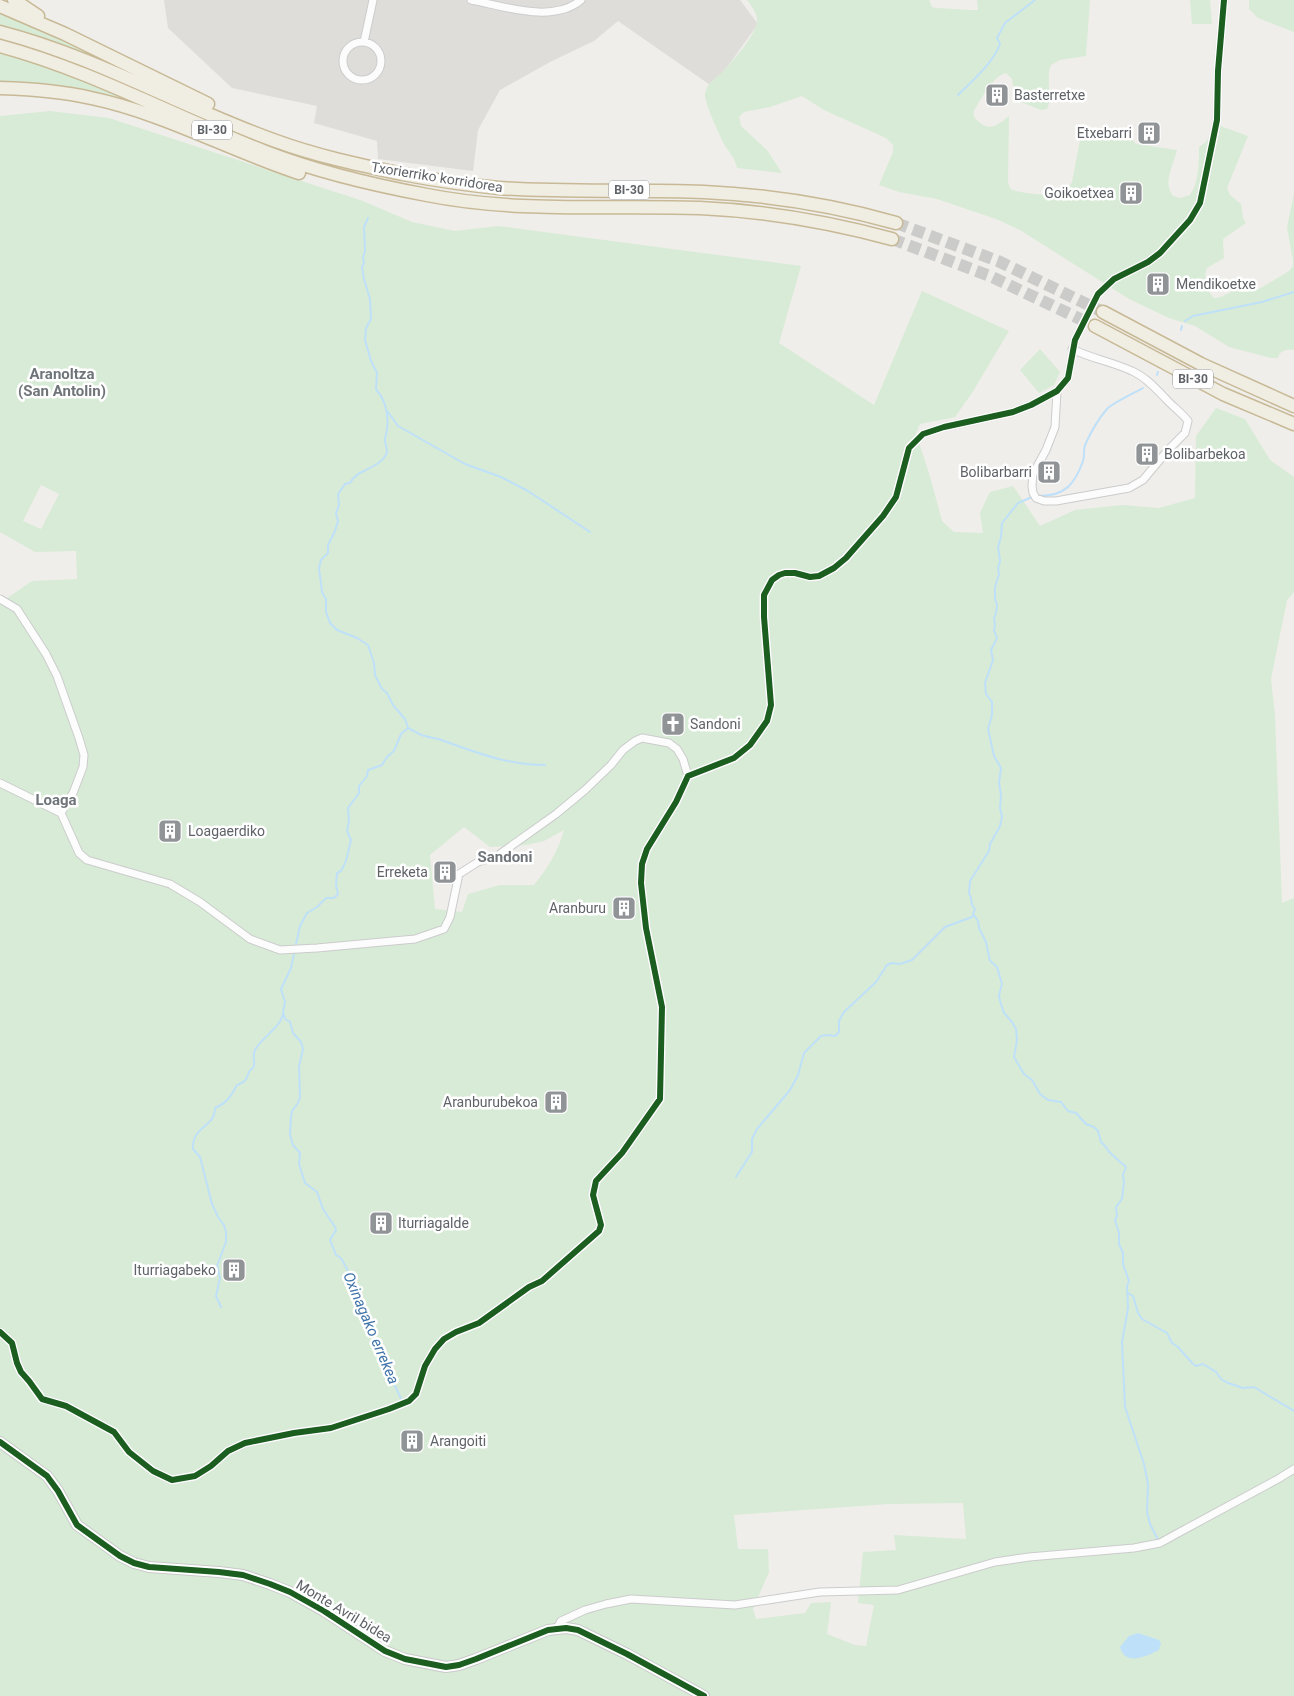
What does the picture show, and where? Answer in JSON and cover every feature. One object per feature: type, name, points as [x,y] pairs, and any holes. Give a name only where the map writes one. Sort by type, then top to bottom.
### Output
[{"type":"highway","points":[[14,0],[65,34]]},
{"type":"highway","points":[[0,6],[65,34],[215,107],[295,141],[361,165]]},
{"type":"highway","name":"Txorierriko korridorea","points":[[0,32],[83,58],[274,140],[322,156],[361,165],[432,179],[500,188],[704,192],[761,196],[832,207],[896,223]]},
{"type":"highway","name":"Txorierriko korridorea","points":[[0,46],[78,71],[270,154],[345,177],[429,196],[507,205],[703,208],[753,212],[812,221],[892,239]]},
{"type":"highway","points":[[0,88],[57,92],[91,98],[162,120],[255,158],[306,175],[385,192],[429,196]]},
{"type":"highway","points":[[0,94],[57,92]]},
{"type":"highway","name":"BI-30","points":[[1103,312],[1201,364],[1252,389],[1294,406]]},
{"type":"highway","name":"BI-30","points":[[1095,326],[1223,394],[1294,424]]},
{"type":"street","points":[[364,42],[373,0]]},
{"type":"street","points":[[471,0],[548,13],[559,12],[581,0]]},
{"type":"street","points":[[688,776],[734,758],[750,745],[766,722],[772,705],[764,617],[764,595],[772,580],[785,573],[795,573],[810,577],[819,576],[834,568],[846,558],[883,516],[896,497],[909,448],[923,434],[944,427],[1013,412],[1057,391],[1068,378],[1072,350],[1082,324],[1098,294],[1114,278],[1148,262],[1160,253],[1190,220],[1200,202],[1217,120],[1218,71],[1224,0]]},
{"type":"street","points":[[358,42],[364,42],[375,47],[381,57],[381,64],[376,74],[371,78],[358,80],[347,74],[342,61],[346,49],[358,42]]},
{"type":"street","points":[[1057,391],[1055,427],[1033,474],[1032,486],[1035,496],[1044,501],[1056,501],[1129,488],[1143,480],[1185,433],[1188,421],[1152,384],[1135,372],[1072,350]]},
{"type":"street","points":[[0,599],[17,609],[46,654],[57,676],[84,755],[83,767],[73,793],[61,813]]},
{"type":"street","points":[[0,783],[61,813],[80,853],[86,860],[170,884],[200,902],[250,939],[280,950],[415,939],[444,929],[450,917],[459,874],[478,862],[497,856],[556,814],[585,790],[611,765],[623,750],[642,738],[669,743],[677,749],[683,759],[688,776],[676,802],[647,849],[642,864],[641,883],[646,928],[662,1007],[660,1099],[622,1152],[596,1181],[593,1195],[601,1225],[600,1231],[542,1281],[529,1287],[479,1323],[444,1339],[435,1349],[426,1366],[416,1394],[409,1401],[331,1428],[245,1443],[228,1451],[211,1466],[195,1476],[172,1480],[153,1471],[130,1452],[114,1432],[66,1406],[42,1399],[17,1364],[12,1343],[0,1332]]},
{"type":"street","name":"Monte Avril bidea","points":[[0,1442],[47,1476],[77,1524],[92,1537],[134,1564],[243,1575],[290,1592],[324,1611],[385,1652],[405,1659],[446,1667],[459,1665],[548,1630],[557,1628],[578,1630],[704,1696]]},
{"type":"street","points":[[557,1628],[561,1621],[585,1610],[631,1600],[735,1605],[760,1603],[820,1592],[898,1590],[995,1562],[1029,1557],[1134,1548],[1160,1543],[1278,1480],[1294,1469]]},
{"type":"shaded area","points":[[164,0],[740,0],[758,24],[713,87],[618,21],[594,41],[550,62],[500,90],[478,130],[473,171],[378,159],[377,141],[314,123],[317,106],[232,88],[168,28]]},
{"type":"green space","points":[[747,0],[929,0],[932,7],[936,8],[978,10],[977,0],[1090,0],[1086,56],[1060,60],[1051,65],[1049,70],[1049,105],[1047,109],[1041,110],[1016,100],[1012,79],[1006,73],[992,83],[974,111],[976,119],[983,125],[991,127],[1009,116],[1008,182],[1011,189],[1046,195],[1064,194],[1072,182],[1080,140],[1117,128],[1126,131],[1136,144],[1177,150],[1170,173],[1169,185],[1173,196],[1180,198],[1190,195],[1193,190],[1198,172],[1199,147],[1206,142],[1215,124],[1248,136],[1227,188],[1230,195],[1241,204],[1243,218],[1246,223],[1223,239],[1224,258],[1207,268],[1206,284],[1214,298],[1221,297],[1233,291],[1245,292],[1259,289],[1289,271],[1293,266],[1293,261],[1287,227],[1294,194],[1294,350],[1284,351],[1280,353],[1278,358],[1271,358],[1229,347],[1195,326],[1169,318],[1129,299],[1020,230],[996,219],[937,199],[899,192],[879,185],[893,152],[893,145],[886,138],[824,110],[802,96],[770,107],[744,112],[739,117],[741,126],[767,150],[782,173],[737,168],[716,127],[705,94],[710,84],[748,42],[756,26],[756,15]]},
{"type":"green space","points":[[1190,0],[1210,0],[1212,24],[1192,24]]},
{"type":"green space","points":[[1249,0],[1294,0],[1294,32],[1258,18],[1249,9]]},
{"type":"green space","points":[[0,11],[31,23],[129,71],[69,48],[0,27]]},
{"type":"green space","points":[[0,53],[46,67],[91,84],[121,96],[120,100],[85,89],[0,84]]},
{"type":"green space","points":[[50,111],[109,118],[363,201],[412,222],[455,231],[498,226],[801,266],[779,343],[874,405],[922,291],[1009,331],[972,393],[955,417],[920,424],[916,433],[942,521],[954,532],[983,533],[980,513],[990,492],[1013,486],[1040,526],[1075,510],[1122,505],[1159,508],[1195,498],[1196,436],[1216,408],[1245,419],[1270,460],[1294,477],[1294,592],[1287,600],[1271,679],[1275,715],[1282,903],[1294,898],[1294,1696],[0,1696],[0,603],[32,581],[77,579],[76,551],[35,552],[0,532],[0,116]],"holes":[[[41,485],[59,494],[41,529],[23,521]],[[464,827],[490,847],[526,845],[544,841],[564,830],[552,859],[534,885],[500,885],[468,894],[462,912],[435,909],[430,855]],[[963,1503],[966,1539],[894,1535],[896,1550],[863,1552],[858,1603],[874,1605],[866,1646],[855,1645],[827,1634],[831,1602],[811,1603],[805,1613],[756,1619],[753,1609],[769,1572],[768,1549],[738,1549],[734,1515],[889,1504]]]},
{"type":"green space","points":[[1040,349],[1060,372],[1054,385],[1039,393],[1020,370]]},
{"type":"water","points":[[1138,1633],[1159,1640],[1161,1643],[1159,1650],[1143,1657],[1127,1657],[1120,1647],[1129,1636]]},
{"type":"waterway","points":[[958,95],[993,58],[1000,44],[997,38],[1005,23],[1035,0]]},
{"type":"waterway","name":"Oxinagako errekea","points":[[296,944],[300,926],[307,913],[326,898],[334,898],[338,894],[336,885],[337,873],[341,871],[346,861],[351,840],[347,831],[349,821],[348,808],[359,793],[359,786],[367,776],[368,770],[382,765],[394,751],[401,734],[408,728],[405,719],[393,705],[387,693],[382,689],[375,675],[374,663],[368,645],[357,638],[337,630],[330,623],[326,612],[326,599],[322,592],[319,568],[321,560],[328,553],[328,545],[338,521],[336,513],[339,505],[338,494],[345,484],[350,483],[357,475],[382,460],[387,452],[385,440],[388,423],[387,413],[382,398],[376,389],[377,373],[371,361],[365,340],[366,328],[371,319],[370,299],[362,267],[365,251],[364,227],[368,218]]},
{"type":"waterway","points":[[1185,321],[1193,316],[1262,302],[1294,292]]},
{"type":"waterway","points":[[1181,330],[1182,326]]},
{"type":"waterway","points":[[1039,496],[1056,494],[1068,487],[1080,469],[1084,459],[1085,445],[1107,409],[1143,388]]},
{"type":"waterway","points":[[388,412],[398,426],[465,464],[501,477],[528,491],[590,532]]},
{"type":"waterway","points":[[736,1177],[752,1152],[752,1139],[757,1129],[790,1090],[798,1075],[804,1053],[821,1036],[835,1036],[839,1032],[839,1021],[844,1012],[876,982],[887,965],[892,963],[900,964],[912,960],[945,927],[972,917],[975,909],[969,893],[970,881],[989,851],[990,844],[1000,826],[1002,817],[999,783],[1001,768],[994,756],[988,729],[992,715],[992,702],[986,694],[985,683],[993,660],[991,650],[997,638],[994,630],[994,618],[997,605],[995,587],[1000,561],[998,547],[1002,523],[1018,503],[1032,497]]},
{"type":"waterway","points":[[408,728],[423,735],[493,758],[518,763],[545,765]]},
{"type":"waterway","points":[[973,914],[978,921],[979,928],[986,942],[990,961],[997,967],[1002,984],[999,995],[1000,1001],[1004,1013],[1016,1029],[1017,1040],[1014,1057],[1024,1074],[1032,1080],[1040,1094],[1048,1100],[1061,1102],[1068,1111],[1076,1113],[1086,1124],[1094,1127],[1098,1131],[1101,1142],[1126,1167],[1123,1175],[1122,1199],[1116,1207],[1117,1216],[1115,1220],[1119,1233],[1119,1244],[1123,1253],[1123,1264],[1129,1281],[1127,1286],[1128,1308],[1122,1342],[1125,1407],[1144,1464],[1148,1484],[1147,1512],[1150,1524],[1158,1540]]},
{"type":"waterway","name":"Oxinagako errekea","points":[[294,954],[291,968],[281,989],[285,1002],[283,1012],[285,1019],[290,1022],[293,1033],[301,1042],[303,1049],[299,1066],[300,1097],[292,1111],[290,1135],[293,1145],[300,1153],[299,1164],[305,1183],[317,1192],[323,1209],[335,1227],[336,1230],[330,1240],[336,1255],[341,1258],[348,1271],[372,1336],[402,1401]]},
{"type":"waterway","points":[[221,1307],[216,1296],[220,1278],[217,1266],[226,1242],[226,1232],[212,1204],[200,1157],[193,1149],[194,1141],[196,1135],[214,1115],[215,1108],[231,1096],[237,1085],[244,1082],[254,1066],[255,1050],[279,1023],[283,1014]]},
{"type":"waterway","points":[[1128,1293],[1133,1296],[1138,1313],[1142,1319],[1167,1333],[1172,1343],[1193,1364],[1196,1366],[1203,1364],[1228,1383],[1243,1388],[1254,1387],[1294,1411]]},
{"type":"tunnel","points":[[896,223],[998,261],[1103,312]]},
{"type":"tunnel","points":[[892,239],[990,276],[1095,326]]},
{"type":"cycle path","points":[[0,1332],[12,1343],[21,1372],[42,1399],[66,1406],[114,1432],[129,1452],[153,1471],[172,1480],[195,1476],[211,1466],[228,1451],[245,1443],[331,1428],[409,1401],[416,1394],[425,1366],[435,1349],[444,1339],[479,1323],[529,1287],[542,1281],[599,1231],[601,1225],[593,1195],[596,1181],[622,1153],[660,1099],[662,1007],[646,928],[641,883],[642,864],[647,849],[676,802],[688,776],[734,758],[750,745],[767,721],[771,705],[764,595],[772,580],[779,575],[795,573],[810,577],[819,576],[834,568],[846,558],[883,516],[896,497],[909,448],[923,434],[944,427],[1013,412],[1057,391],[1068,378],[1075,340],[1098,294],[1114,279],[1148,262],[1160,253],[1190,220],[1200,203],[1217,120],[1218,71],[1224,0]]},
{"type":"cycle path","points":[[0,1442],[47,1476],[58,1491],[77,1525],[120,1556],[134,1563],[149,1567],[243,1575],[290,1592],[324,1611],[385,1651],[405,1659],[446,1667],[476,1659],[548,1630],[566,1628],[578,1630],[704,1696]]},
{"type":"place","name":"Basterretxe","points":[[997,95]]},
{"type":"place","name":"Etxebarri","points":[[1149,133]]},
{"type":"place","name":"Goikoetxea","points":[[1131,193]]},
{"type":"place","name":"Mendikoetxe","points":[[1158,284]]},
{"type":"place","name":"Bolibarbekoa","points":[[1147,454]]},
{"type":"place","name":"Bolibarbarri","points":[[1049,472]]},
{"type":"place","name":"Sandoni","points":[[673,724]]},
{"type":"place","name":"Loagaerdiko","points":[[170,831]]},
{"type":"place","name":"Erreketa","points":[[445,872]]},
{"type":"place","name":"Aranburu","points":[[624,908]]},
{"type":"place","name":"Aranburubekoa","points":[[556,1102]]},
{"type":"place","name":"Iturriagalde","points":[[381,1223]]},
{"type":"place","name":"Iturriagabeko","points":[[234,1270]]},
{"type":"place","name":"Arangoiti","points":[[412,1441]]},
{"type":"district","name":"Aranoltza (San Antolin)","points":[[62,382]]},
{"type":"district","name":"Loaga","points":[[56,800]]},
{"type":"district","name":"Sandoni","points":[[505,857]]}]
